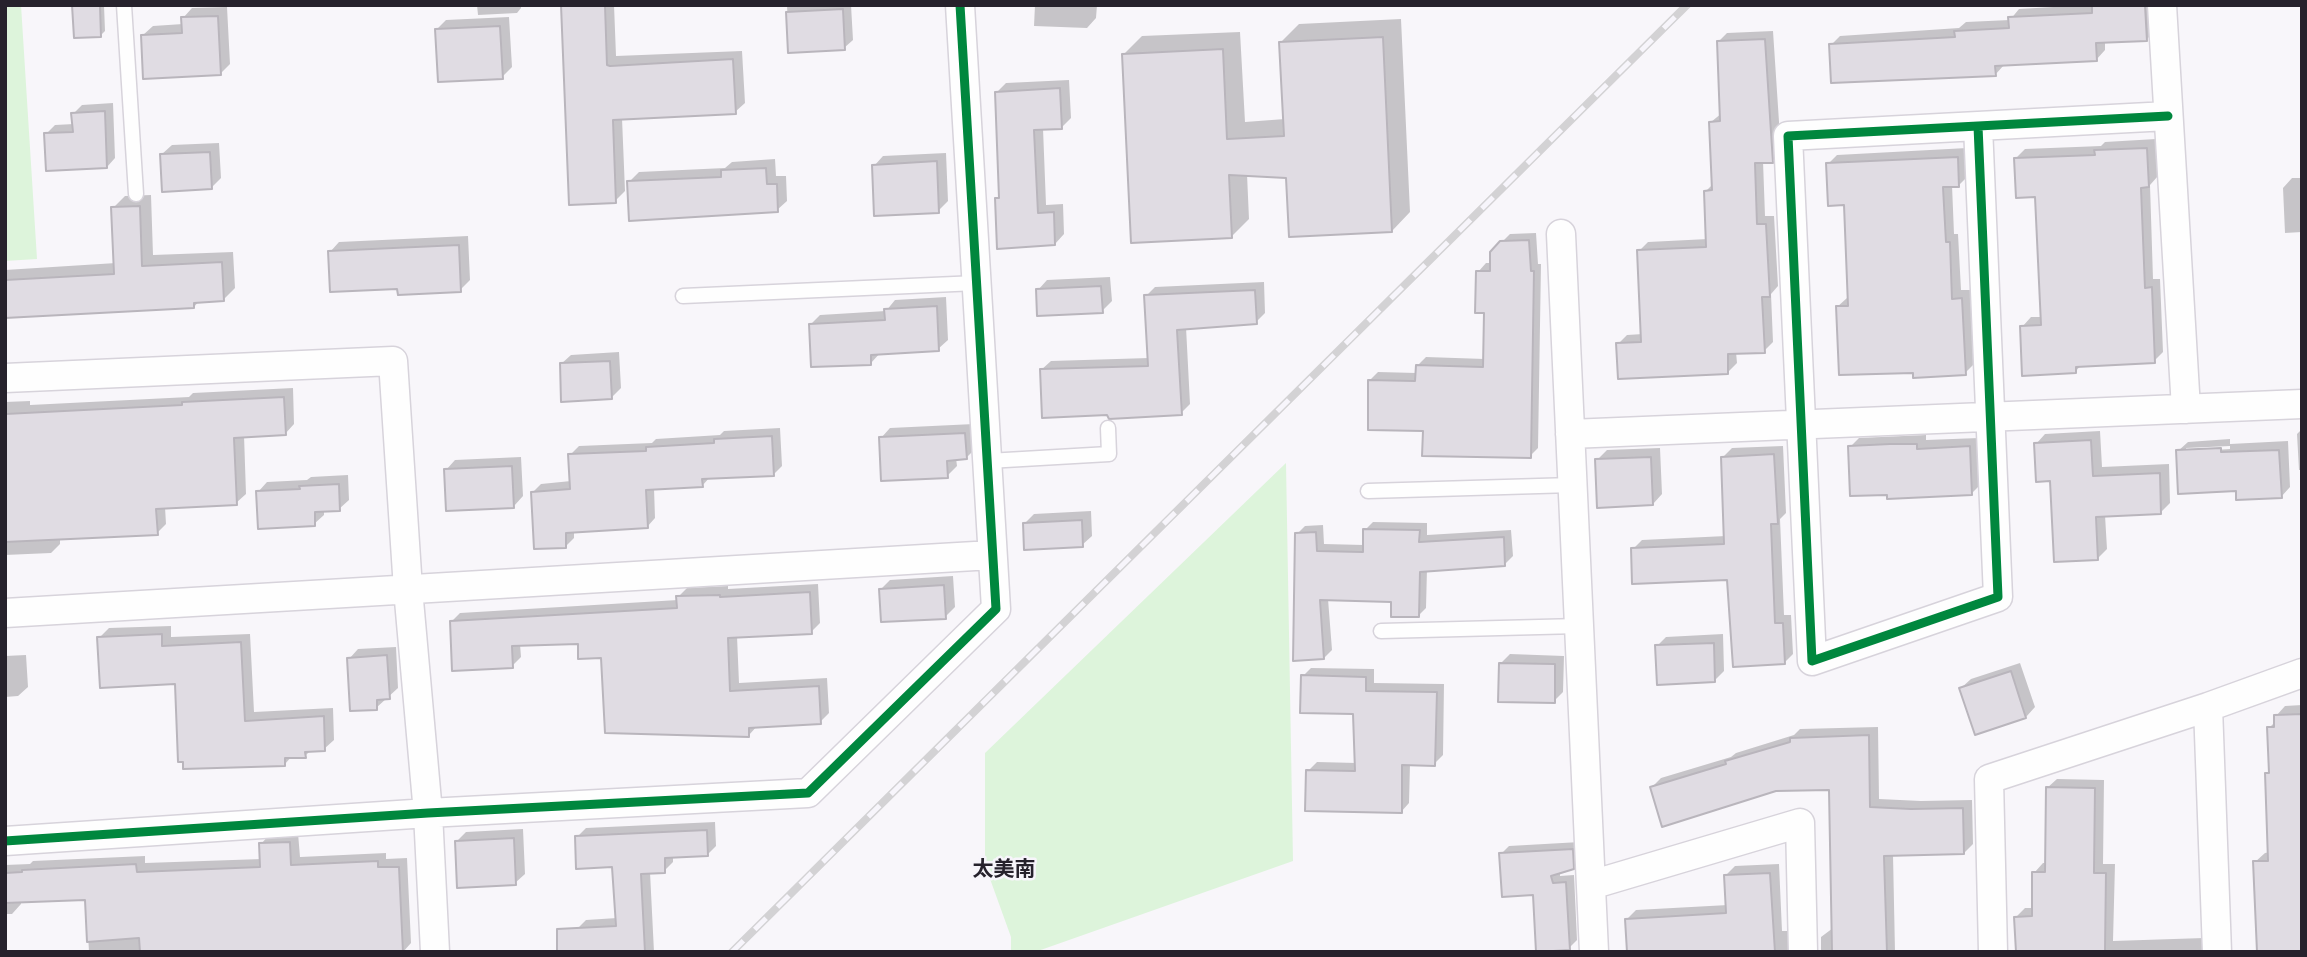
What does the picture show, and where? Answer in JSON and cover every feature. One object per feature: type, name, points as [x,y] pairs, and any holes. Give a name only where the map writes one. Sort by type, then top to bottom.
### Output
[{"type":"street","points":[[5,841],[428,813],[808,793],[996,609],[960,5]]},
{"type":"street","points":[[2162,5],[2186,409]]},
{"type":"street","points":[[1978,126],[1998,597],[1812,661],[1788,136],[1978,126],[2168,116]]},
{"type":"street","points":[[1561,234],[1594,952]]},
{"type":"street","points":[[5,378],[393,360],[408,589],[428,813],[435,952]]},
{"type":"street","points":[[1570,434],[2302,404]]},
{"type":"street","points":[[5,613],[992,555]]},
{"type":"street","points":[[1993,952],[1989,779],[2302,673]]},
{"type":"street","points":[[2208,707],[2217,952]]},
{"type":"street","points":[[1591,885],[1800,823],[1802,952]]},
{"type":"lane","points":[[124,5],[136,194]]},
{"type":"lane","points":[[683,296],[977,283]]},
{"type":"lane","points":[[988,461],[1109,454],[1108,428]]},
{"type":"lane","points":[[1368,491],[1573,485]]},
{"type":"lane","points":[[1381,631],[1579,626]]},
{"type":"green space","points":[[5,5],[21,5],[37,259],[5,261]]},
{"type":"green space","points":[[1286,463],[1293,861],[1035,952],[1011,952],[1011,937],[985,865],[985,753]]},
{"type":"building","points":[[72,5],[100,5],[101,37],[74,38]]},
{"type":"building","points":[[561,5],[605,5],[607,65],[610,66],[733,59],[736,114],[613,120],[616,203],[569,205]]},
{"type":"building","points":[[2092,5],[2145,5],[2147,41],[2096,43],[2097,61],[1995,66],[1996,76],[1831,83],[1829,44],[1955,37],[1954,31],[2009,28],[2008,17],[2092,13]]},
{"type":"building","points":[[843,9],[845,50],[788,53],[786,12]]},
{"type":"building","points":[[218,16],[221,75],[143,79],[141,35],[182,33],[181,17]]},
{"type":"building","points":[[500,26],[503,79],[438,82],[435,29]]},
{"type":"building","points":[[1383,37],[1392,232],[1289,237],[1286,178],[1229,175],[1232,238],[1131,243],[1122,54],[1223,49],[1227,139],[1284,136],[1279,42]]},
{"type":"building","points":[[1765,39],[1773,163],[1755,163],[1757,224],[1766,224],[1770,297],[1762,297],[1765,353],[1728,354],[1728,374],[1618,379],[1616,343],[1641,342],[1637,250],[1706,247],[1704,191],[1712,190],[1709,122],[1720,121],[1717,41]]},
{"type":"building","points":[[1060,88],[1062,129],[1034,130],[1038,213],[1054,212],[1055,245],[997,249],[995,198],[999,198],[995,92]]},
{"type":"building","points":[[105,111],[107,168],[46,171],[44,133],[73,132],[71,113]]},
{"type":"building","points":[[2147,148],[2149,187],[2141,188],[2145,288],[2152,287],[2155,363],[2076,367],[2076,373],[2022,376],[2020,326],[2041,325],[2035,197],[2016,198],[2014,158],[2095,155],[2094,150]]},
{"type":"building","points":[[210,152],[212,189],[162,192],[160,154]]},
{"type":"building","points":[[1958,157],[1959,187],[1943,187],[1946,242],[1950,242],[1952,299],[1962,298],[1966,375],[1913,378],[1913,373],[1839,375],[1836,306],[1848,306],[1844,205],[1828,206],[1826,163]]},
{"type":"building","points":[[937,161],[939,213],[874,216],[872,165]]},
{"type":"building","points":[[766,168],[767,184],[777,184],[778,212],[629,221],[627,181],[721,177],[721,170]]},
{"type":"building","points":[[140,206],[142,266],[222,262],[224,301],[194,303],[194,308],[5,318],[5,280],[114,274],[111,207]]},
{"type":"building","points":[[1529,240],[1531,271],[1534,271],[1531,458],[1422,456],[1423,431],[1368,430],[1368,380],[1415,381],[1416,365],[1483,367],[1484,313],[1475,313],[1476,271],[1490,271],[1490,252],[1500,241]]},
{"type":"building","points":[[459,245],[461,292],[398,295],[397,289],[330,292],[328,251]]},
{"type":"building","points":[[1101,286],[1103,313],[1037,316],[1036,289]]},
{"type":"building","points":[[1255,290],[1257,324],[1177,330],[1182,415],[1109,419],[1107,415],[1042,418],[1040,369],[1148,366],[1144,295]]},
{"type":"building","points":[[937,306],[939,351],[871,355],[871,365],[811,367],[809,324],[885,320],[884,309]]},
{"type":"building","points":[[610,361],[612,399],[561,402],[560,363]]},
{"type":"building","points":[[284,397],[286,435],[234,438],[237,505],[156,509],[158,535],[5,542],[5,414]]},
{"type":"building","points":[[965,433],[967,459],[947,461],[948,478],[881,481],[879,437]]},
{"type":"building","points":[[772,436],[774,476],[702,479],[703,487],[646,490],[648,528],[566,533],[566,548],[534,549],[531,492],[570,489],[568,454],[646,451],[646,447]]},
{"type":"building","points":[[2091,440],[2093,476],[2160,473],[2161,514],[2096,517],[2098,560],[2054,562],[2050,481],[2036,482],[2034,443]]},
{"type":"building","points":[[1917,444],[1917,449],[1970,446],[1972,495],[1887,499],[1887,495],[1850,496],[1848,446]]},
{"type":"building","points":[[2221,448],[2221,452],[2279,450],[2282,498],[2236,500],[2236,491],[2178,494],[2176,450]]},
{"type":"building","points":[[1774,454],[1778,524],[1771,524],[1775,623],[1783,623],[1785,664],[1733,667],[1727,580],[1632,584],[1631,548],[1724,544],[1721,457]]},
{"type":"building","points":[[1651,457],[1653,505],[1597,508],[1595,459]]},
{"type":"building","points":[[512,466],[514,508],[446,511],[444,469]]},
{"type":"building","points":[[339,484],[340,511],[315,512],[315,526],[258,529],[256,491]]},
{"type":"building","points":[[1082,520],[1083,547],[1024,550],[1023,523]]},
{"type":"building","points":[[1363,529],[1420,530],[1419,542],[1504,537],[1505,566],[1420,572],[1419,617],[1391,617],[1391,602],[1320,600],[1324,659],[1293,661],[1295,533],[1316,532],[1317,551],[1363,552]]},
{"type":"building","points":[[944,585],[946,619],[881,622],[879,589]]},
{"type":"building","points":[[810,592],[812,634],[728,638],[730,691],[819,686],[821,724],[749,728],[749,737],[605,733],[601,658],[578,659],[578,644],[512,646],[513,668],[452,671],[450,621],[677,608],[676,596],[720,597]]},
{"type":"building","points":[[162,634],[162,646],[241,642],[245,721],[324,716],[325,751],[305,752],[306,758],[285,758],[285,766],[183,769],[183,762],[178,762],[175,684],[100,688],[97,637]]},
{"type":"building","points":[[1714,643],[1715,682],[1657,685],[1655,645]]},
{"type":"building","points":[[387,655],[390,699],[377,700],[377,710],[350,711],[347,658]]},
{"type":"building","points":[[1499,663],[1555,664],[1555,703],[1498,702]]},
{"type":"building","points":[[2011,671],[2026,718],[1975,735],[1959,688]]},
{"type":"building","points":[[1301,675],[1366,677],[1366,691],[1437,692],[1435,766],[1402,765],[1402,813],[1305,811],[1306,770],[1355,771],[1353,714],[1300,713]]},
{"type":"building","points":[[2302,714],[2302,952],[2257,952],[2253,861],[2268,861],[2265,773],[2269,773],[2267,727],[2274,727],[2274,715]]},
{"type":"building","points":[[1869,735],[1870,807],[1963,808],[1964,854],[1884,856],[1887,952],[1832,952],[1829,790],[1776,791],[1662,827],[1650,787],[1790,742],[1790,738]]},
{"type":"building","points":[[2046,787],[2095,788],[2094,873],[2106,873],[2105,952],[2016,952],[2014,917],[2032,916],[2032,872],[2045,872]]},
{"type":"building","points":[[707,830],[708,856],[665,858],[665,873],[641,874],[645,952],[557,952],[557,929],[616,926],[612,867],[576,869],[575,836]]},
{"type":"building","points":[[514,838],[516,885],[457,888],[455,841]]},
{"type":"building","points":[[290,842],[291,865],[378,861],[378,867],[399,867],[403,952],[140,952],[139,938],[87,942],[85,900],[5,903],[5,873],[136,864],[137,872],[260,867],[259,843]]},
{"type":"building","points":[[1573,849],[1574,869],[1551,876],[1553,883],[1566,882],[1570,950],[1536,952],[1533,895],[1502,897],[1499,853]]},
{"type":"building","points":[[1770,873],[1775,952],[1627,952],[1625,919],[1726,913],[1724,875]]},
{"type":"railway","points":[[732,952],[1687,5]]},
{"type":"cycle path","points":[[5,841],[428,813],[808,793],[996,609],[960,5]]},
{"type":"cycle path","points":[[1978,126],[1998,597],[1812,661],[1788,136],[2168,116]]},
{"type":"district","name":"太美南","points":[[1004,870]]}]
